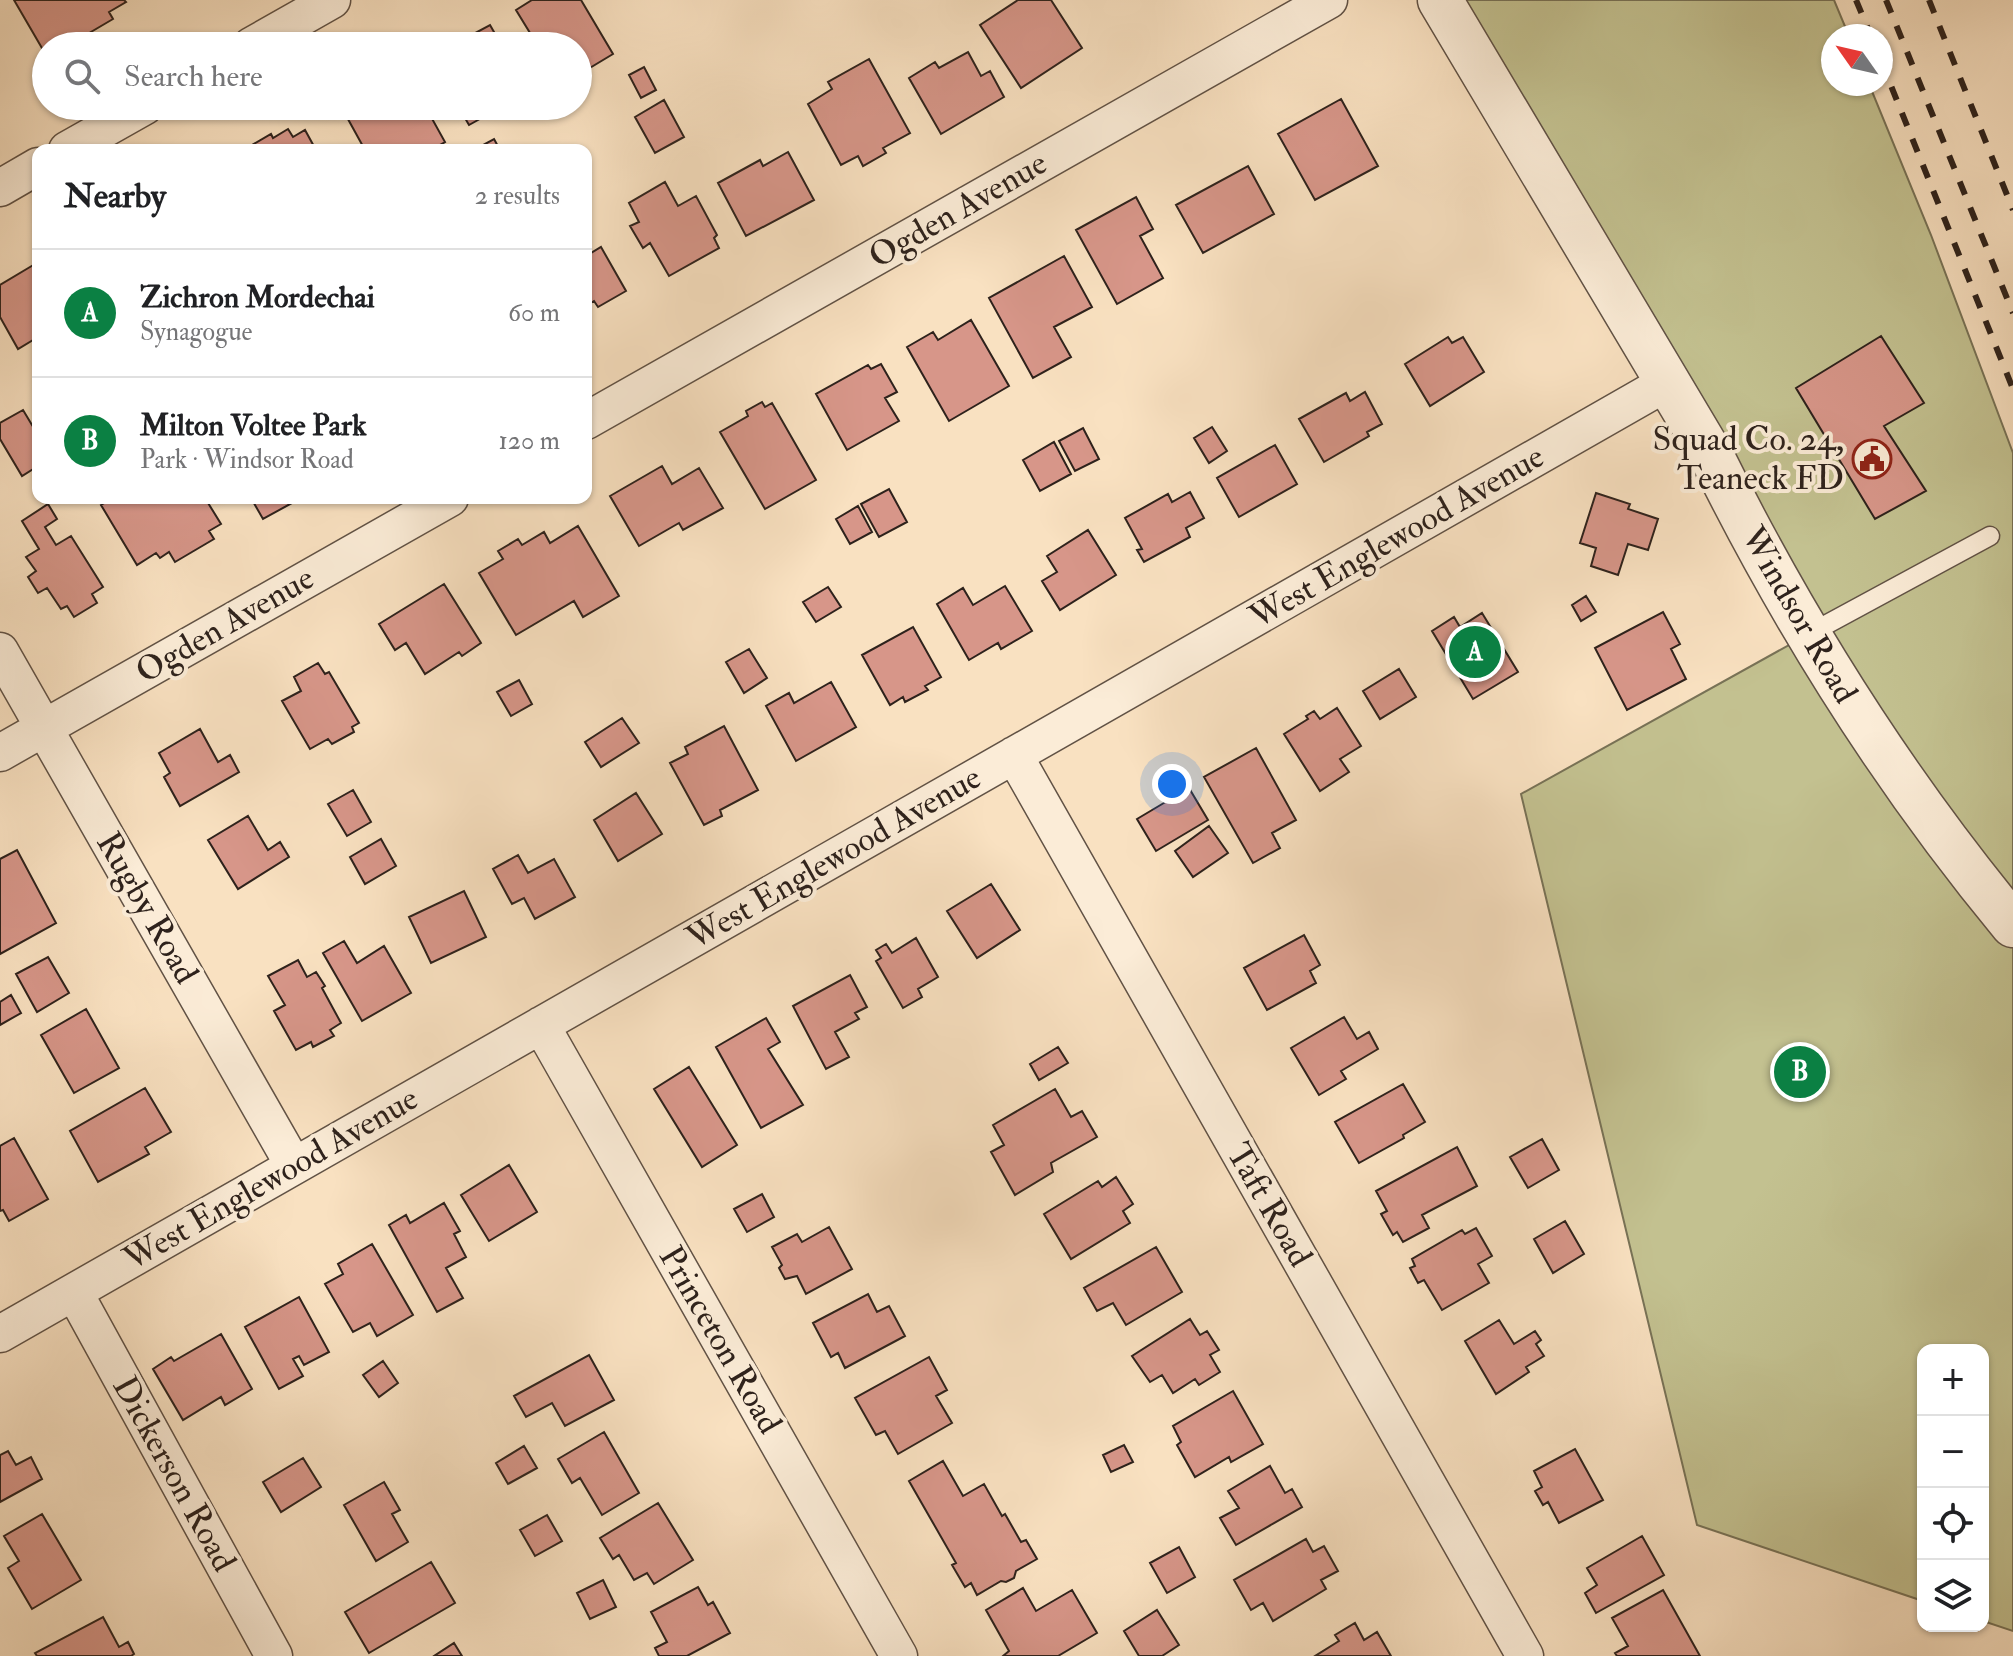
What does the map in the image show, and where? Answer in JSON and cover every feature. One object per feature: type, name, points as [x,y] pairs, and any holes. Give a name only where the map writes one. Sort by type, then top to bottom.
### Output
[{"type":"street","points":[[276,32],[332,0]]},
{"type":"street","name":"Ogden Avenue","points":[[592,418],[1329,0]]},
{"type":"street","name":"Windsor Road","points":[[1440,0],[1711,455],[1807,635],[1875,743],[1965,866],[2013,925]]},
{"type":"street","points":[[78,144],[120,120]]},
{"type":"street","points":[[0,188],[32,169]]},
{"type":"street","name":"West Englewood Avenue","points":[[0,1334],[1668,382]]},
{"type":"street","name":"Ogden Avenue","points":[[0,753],[439,504]]},
{"type":"street","name":"Rugby Road","points":[[0,651],[294,1166]]},
{"type":"street","name":"Taft Road","points":[[1014,755],[1525,1656]]},
{"type":"street","name":"Princeton Road","points":[[541,1025],[899,1656]]},
{"type":"street","name":"Dickerson Road","points":[[74,1292],[274,1656]]},
{"type":"lane","points":[[1807,635],[1990,536]]},
{"type":"shaded area","points":[[1440,0],[1834,0],[1844,24],[1821,24],[1821,96],[1874,96],[1931,235],[2013,453],[2013,1631],[1989,1623],[1989,1344],[1917,1344],[1917,1599],[1697,1525],[1521,794],[1807,635]]},
{"type":"building","points":[[14,0],[126,2],[109,12],[113,19],[91,32],[33,32]]},
{"type":"building","points":[[532,0],[581,0],[613,54],[592,67],[592,32],[529,32],[516,10]]},
{"type":"building","points":[[1018,0],[1051,0],[1082,48],[1021,88],[980,25]]},
{"type":"building","points":[[490,25],[494,32],[477,32]]},
{"type":"building","points":[[968,52],[981,76],[990,71],[1004,97],[941,134],[909,78],[935,62],[939,68]]},
{"type":"building","points":[[869,59],[910,133],[883,148],[886,153],[863,166],[858,156],[841,165],[808,104],[832,89],[828,82]]},
{"type":"building","points":[[644,67],[656,90],[641,98],[629,75]]},
{"type":"building","points":[[1341,99],[1378,166],[1315,200],[1278,134]]},
{"type":"building","points":[[664,100],[684,137],[655,153],[635,117]]},
{"type":"building","points":[[348,120],[433,120],[445,142],[442,144],[362,144]]},
{"type":"building","points":[[288,129],[293,137],[305,130],[313,144],[254,144],[271,134],[273,138]]},
{"type":"building","points":[[788,152],[814,200],[746,236],[718,183],[760,160],[763,166]]},
{"type":"building","points":[[1248,166],[1274,214],[1203,253],[1176,205]]},
{"type":"building","points":[[665,182],[678,206],[696,196],[717,235],[714,238],[719,248],[669,276],[650,243],[643,248],[630,226],[639,222],[629,203]]},
{"type":"building","points":[[1136,197],[1153,229],[1140,236],[1163,278],[1117,304],[1076,230]]},
{"type":"building","points":[[601,247],[626,291],[598,307],[592,302],[592,252]]},
{"type":"building","points":[[1064,256],[1092,307],[1054,327],[1071,357],[1033,378],[989,298]]},
{"type":"building","points":[[32,266],[32,341],[18,349],[0,317],[0,285]]},
{"type":"building","points":[[971,320],[1009,386],[949,421],[907,347],[933,332],[938,340]]},
{"type":"building","name":"Squad Co. 24, Teaneck FD","points":[[1881,336],[1924,403],[1884,426],[1926,491],[1875,519],[1796,388]]},
{"type":"building","points":[[1448,337],[1452,343],[1463,337],[1484,372],[1430,406],[1405,364]]},
{"type":"building","points":[[881,364],[897,392],[885,398],[899,421],[847,450],[816,394],[868,365],[871,369]]},
{"type":"building","points":[[1365,392],[1382,424],[1367,432],[1369,436],[1324,462],[1299,419],[1346,393],[1350,401]]},
{"type":"building","points":[[762,402],[765,407],[772,403],[816,480],[765,509],[720,432],[748,416],[746,411]]},
{"type":"building","points":[[23,410],[32,425],[32,470],[22,476],[0,439],[0,423]]},
{"type":"building","points":[[1212,427],[1227,451],[1209,463],[1194,438]]},
{"type":"building","points":[[1083,428],[1099,459],[1075,471],[1059,441]]},
{"type":"building","points":[[1054,442],[1071,474],[1040,491],[1023,460]]},
{"type":"building","points":[[1275,445],[1297,484],[1239,517],[1217,478]]},
{"type":"building","points":[[662,466],[672,484],[699,468],[723,508],[683,530],[679,523],[639,546],[610,496]]},
{"type":"building","points":[[889,489],[907,522],[879,537],[861,504]]},
{"type":"building","points":[[1190,492],[1204,518],[1186,528],[1190,537],[1144,562],[1137,550],[1142,549],[1125,518],[1168,494],[1172,502]]},
{"type":"building","points":[[1596,493],[1630,504],[1628,509],[1658,519],[1648,550],[1628,544],[1618,575],[1591,566],[1596,548],[1580,543]]},
{"type":"building","points":[[48,504],[57,519],[45,527],[56,545],[71,536],[103,587],[92,594],[97,603],[74,617],[67,606],[61,609],[47,588],[38,593],[28,577],[36,571],[26,557],[39,549],[22,521]]},
{"type":"building","points":[[209,504],[221,524],[209,531],[214,539],[175,562],[169,552],[160,558],[156,553],[137,565],[101,505]]},
{"type":"building","points":[[254,504],[290,504],[263,519]]},
{"type":"building","points":[[858,506],[872,532],[850,544],[836,519]]},
{"type":"building","points":[[578,526],[619,596],[583,617],[574,601],[516,635],[479,573],[503,559],[498,551],[518,539],[522,545],[544,532],[550,543]]},
{"type":"building","points":[[1088,530],[1116,575],[1060,610],[1042,581],[1057,572],[1047,556]]},
{"type":"building","points":[[444,584],[481,643],[462,656],[459,652],[425,674],[406,643],[395,650],[379,624]]},
{"type":"building","points":[[1005,586],[1032,631],[1001,649],[998,643],[969,660],[937,604],[963,588],[973,605]]},
{"type":"building","points":[[828,587],[841,607],[816,622],[803,602]]},
{"type":"building","points":[[1586,596],[1596,612],[1581,621],[1572,605]]},
{"type":"building","points":[[1663,612],[1680,644],[1671,649],[1686,679],[1627,710],[1595,648]]},
{"type":"building","points":[[1482,613],[1518,672],[1473,699],[1432,631],[1454,617],[1460,627]]},
{"type":"building","points":[[913,627],[941,677],[925,686],[928,690],[905,702],[903,697],[890,705],[862,655]]},
{"type":"building","points":[[749,649],[767,678],[744,693],[726,662]]},
{"type":"building","points":[[318,663],[325,674],[329,672],[359,723],[352,727],[354,732],[332,744],[328,739],[310,749],[282,701],[301,691],[294,677]]},
{"type":"building","points":[[1399,669],[1416,697],[1380,719],[1363,691]]},
{"type":"building","points":[[519,680],[532,704],[511,716],[497,692]]},
{"type":"building","points":[[831,682],[856,727],[796,761],[766,706],[789,693],[794,703]]},
{"type":"building","points":[[1337,708],[1361,746],[1340,759],[1349,772],[1320,791],[1284,734],[1308,719],[1306,716],[1314,711],[1320,719]]},
{"type":"building","points":[[622,718],[639,743],[601,767],[585,742]]},
{"type":"building","points":[[724,726],[758,790],[720,810],[722,816],[704,825],[670,763],[688,754],[685,747]]},
{"type":"building","points":[[200,729],[218,762],[230,755],[239,772],[180,806],[164,777],[170,773],[159,753]]},
{"type":"building","points":[[1256,748],[1296,820],[1272,833],[1280,848],[1253,863],[1204,777]]},
{"type":"building","points":[[1189,788],[1208,820],[1156,851],[1137,819]]},
{"type":"building","points":[[353,790],[371,822],[347,836],[328,804]]},
{"type":"building","points":[[636,793],[662,834],[618,861],[594,820]]},
{"type":"building","points":[[248,816],[268,850],[280,842],[289,857],[238,889],[208,840]]},
{"type":"building","points":[[1209,826],[1228,853],[1193,877],[1175,851]]},
{"type":"building","points":[[381,839],[396,866],[365,884],[350,857]]},
{"type":"building","points":[[17,850],[56,923],[0,954],[0,859]]},
{"type":"building","points":[[518,855],[528,873],[554,859],[575,897],[535,919],[524,898],[512,904],[493,869]]},
{"type":"building","points":[[991,884],[1020,930],[977,958],[947,911]]},
{"type":"building","points":[[464,891],[486,937],[431,963],[409,917]]},
{"type":"building","points":[[1304,935],[1320,965],[1310,971],[1316,983],[1267,1010],[1244,968]]},
{"type":"building","points":[[916,938],[938,977],[918,989],[922,997],[903,1008],[876,961],[881,958],[876,950],[886,944],[892,953]]},
{"type":"building","points":[[344,941],[357,963],[384,946],[411,993],[362,1021],[323,953]]},
{"type":"building","points":[[48,957],[69,993],[37,1012],[16,974]]},
{"type":"building","points":[[298,960],[307,977],[316,972],[341,1023],[330,1030],[334,1036],[313,1047],[311,1042],[296,1050],[274,1011],[285,1005],[268,976]]},
{"type":"building","points":[[850,975],[867,1007],[855,1013],[859,1019],[835,1032],[849,1057],[826,1069],[793,1006]]},
{"type":"building","points":[[11,995],[21,1013],[0,1025],[0,1002]]},
{"type":"building","points":[[86,1009],[119,1068],[74,1093],[41,1035]]},
{"type":"building","points":[[1344,1017],[1357,1039],[1369,1032],[1378,1049],[1341,1071],[1346,1079],[1319,1095],[1291,1048]]},
{"type":"building","points":[[766,1018],[780,1042],[768,1049],[803,1105],[761,1128],[716,1047]]},
{"type":"building","points":[[1058,1047],[1068,1063],[1039,1080],[1030,1064]]},
{"type":"building","points":[[689,1067],[737,1145],[702,1167],[654,1089]]},
{"type":"building","points":[[1403,1084],[1425,1122],[1403,1135],[1404,1138],[1359,1163],[1335,1122]]},
{"type":"building","points":[[145,1088],[171,1132],[145,1147],[149,1154],[98,1182],[70,1131]]},
{"type":"building","points":[[1055,1089],[1071,1117],[1082,1111],[1097,1137],[1051,1163],[1053,1172],[1015,1195],[991,1152],[1004,1145],[993,1125]]},
{"type":"building","points":[[14,1138],[48,1199],[9,1221],[3,1210],[0,1211],[0,1146]]},
{"type":"building","points":[[1542,1139],[1559,1170],[1528,1188],[1510,1157]]},
{"type":"building","points":[[1457,1147],[1477,1186],[1422,1215],[1429,1228],[1403,1242],[1397,1232],[1393,1235],[1381,1214],[1387,1211],[1376,1191]]},
{"type":"building","points":[[509,1165],[537,1212],[489,1241],[461,1195]]},
{"type":"building","points":[[1116,1177],[1133,1204],[1123,1211],[1130,1223],[1071,1259],[1044,1214],[1098,1181],[1102,1187]]},
{"type":"building","points":[[762,1194],[774,1217],[747,1232],[734,1209]]},
{"type":"building","points":[[444,1203],[460,1231],[454,1234],[466,1257],[446,1268],[463,1298],[437,1312],[389,1225],[406,1215],[410,1223]]},
{"type":"building","points":[[1565,1221],[1584,1254],[1553,1273],[1534,1239]]},
{"type":"building","points":[[829,1227],[852,1269],[806,1294],[797,1276],[785,1279],[779,1268],[782,1265],[772,1247],[797,1234],[802,1242]]},
{"type":"building","points":[[1476,1228],[1492,1256],[1478,1264],[1489,1283],[1442,1310],[1424,1280],[1418,1283],[1410,1268],[1415,1266],[1412,1259],[1462,1230],[1465,1234]]},
{"type":"building","points":[[372,1244],[413,1315],[377,1336],[370,1323],[353,1332],[325,1284],[343,1274],[338,1264]]},
{"type":"building","points":[[1156,1247],[1182,1292],[1126,1325],[1113,1303],[1097,1311],[1084,1288]]},
{"type":"building","points":[[868,1294],[877,1312],[889,1306],[905,1336],[845,1368],[838,1353],[831,1357],[813,1323]]},
{"type":"building","points":[[299,1297],[329,1352],[304,1365],[299,1356],[293,1359],[303,1376],[279,1389],[245,1327]]},
{"type":"building","points":[[1190,1319],[1200,1335],[1207,1331],[1219,1350],[1210,1355],[1220,1372],[1199,1385],[1195,1379],[1173,1393],[1162,1375],[1150,1382],[1132,1356]]},
{"type":"building","points":[[1499,1320],[1514,1344],[1535,1331],[1541,1340],[1536,1344],[1544,1356],[1526,1367],[1529,1372],[1496,1394],[1465,1341]]},
{"type":"building","points":[[221,1334],[252,1389],[225,1405],[221,1397],[183,1420],[153,1369],[171,1357],[174,1361]]},
{"type":"building","points":[[589,1355],[614,1400],[565,1426],[552,1403],[526,1417],[514,1396]]},
{"type":"building","points":[[929,1357],[947,1390],[936,1396],[952,1423],[898,1454],[885,1431],[876,1435],[855,1398]]},
{"type":"building","points":[[383,1361],[398,1383],[379,1397],[363,1375]]},
{"type":"building","points":[[1233,1391],[1263,1444],[1231,1462],[1229,1457],[1195,1477],[1177,1445],[1181,1442],[1173,1426]]},
{"type":"building","points":[[604,1432],[639,1493],[602,1515],[580,1478],[572,1483],[558,1459]]},
{"type":"building","points":[[1124,1445],[1133,1462],[1111,1472],[1103,1455]]},
{"type":"building","points":[[524,1446],[537,1468],[508,1484],[496,1463]]},
{"type":"building","points":[[1575,1449],[1603,1500],[1559,1523],[1548,1502],[1543,1505],[1535,1491],[1542,1487],[1534,1471]]},
{"type":"building","points":[[8,1451],[16,1465],[31,1457],[42,1479],[0,1502],[0,1455]]},
{"type":"building","points":[[303,1458],[321,1487],[281,1512],[263,1482]]},
{"type":"building","points":[[943,1461],[963,1496],[984,1484],[1002,1516],[1005,1514],[1021,1542],[1026,1540],[1037,1559],[1016,1571],[1014,1578],[1001,1581],[977,1595],[971,1583],[965,1587],[952,1565],[956,1563],[909,1481]]},
{"type":"building","points":[[1270,1466],[1285,1493],[1292,1489],[1302,1507],[1236,1545],[1220,1518],[1239,1508],[1228,1491]]},
{"type":"building","points":[[384,1482],[400,1510],[392,1514],[408,1542],[376,1561],[344,1505]]},
{"type":"building","points":[[658,1503],[693,1560],[654,1584],[647,1573],[634,1580],[619,1555],[613,1559],[600,1538]]},
{"type":"building","points":[[42,1514],[81,1580],[32,1609],[8,1568],[19,1561],[4,1536]]},
{"type":"building","points":[[547,1515],[562,1541],[535,1556],[520,1530]]},
{"type":"building","points":[[1642,1536],[1664,1575],[1596,1613],[1585,1593],[1597,1585],[1587,1568]]},
{"type":"building","points":[[1306,1539],[1313,1552],[1324,1546],[1338,1571],[1321,1580],[1326,1589],[1273,1621],[1263,1603],[1251,1610],[1234,1580]]},
{"type":"building","points":[[1179,1547],[1195,1577],[1167,1593],[1150,1563]]},
{"type":"building","points":[[431,1562],[455,1603],[369,1653],[345,1612]]},
{"type":"building","points":[[603,1580],[616,1607],[590,1619],[577,1593]]},
{"type":"building","points":[[698,1587],[708,1605],[713,1602],[730,1633],[687,1656],[659,1656],[655,1648],[667,1642],[651,1612]]},
{"type":"building","points":[[1023,1588],[1036,1611],[1072,1590],[1097,1633],[1058,1656],[1003,1656],[1009,1651],[986,1610]]},
{"type":"building","points":[[1663,1590],[1700,1656],[1617,1656],[1615,1653],[1628,1646],[1612,1618]]},
{"type":"building","points":[[1157,1610],[1179,1645],[1162,1656],[1139,1656],[1124,1631]]},
{"type":"building","points":[[103,1617],[119,1647],[128,1642],[134,1654],[37,1656],[35,1653]]},
{"type":"building","points":[[1355,1623],[1364,1640],[1377,1632],[1391,1656],[1315,1656],[1339,1641],[1335,1635]]},
{"type":"building","points":[[454,1643],[462,1656],[434,1656]]},
{"type":"railway","points":[[1856,0],[1866,24]]},
{"type":"railway","points":[[1886,0],[2013,313]]},
{"type":"railway","points":[[1929,0],[2013,210]]},
{"type":"railway","points":[[1893,91],[2013,389]]},
{"type":"place","name":"Squad Co. 24, Teaneck FD","points":[[1872,459]]},
{"type":"place","name":"Zichron Mordechai","points":[[1475,652]]},
{"type":"place","name":"Milton Voltee Park","points":[[1800,1072]]}]
